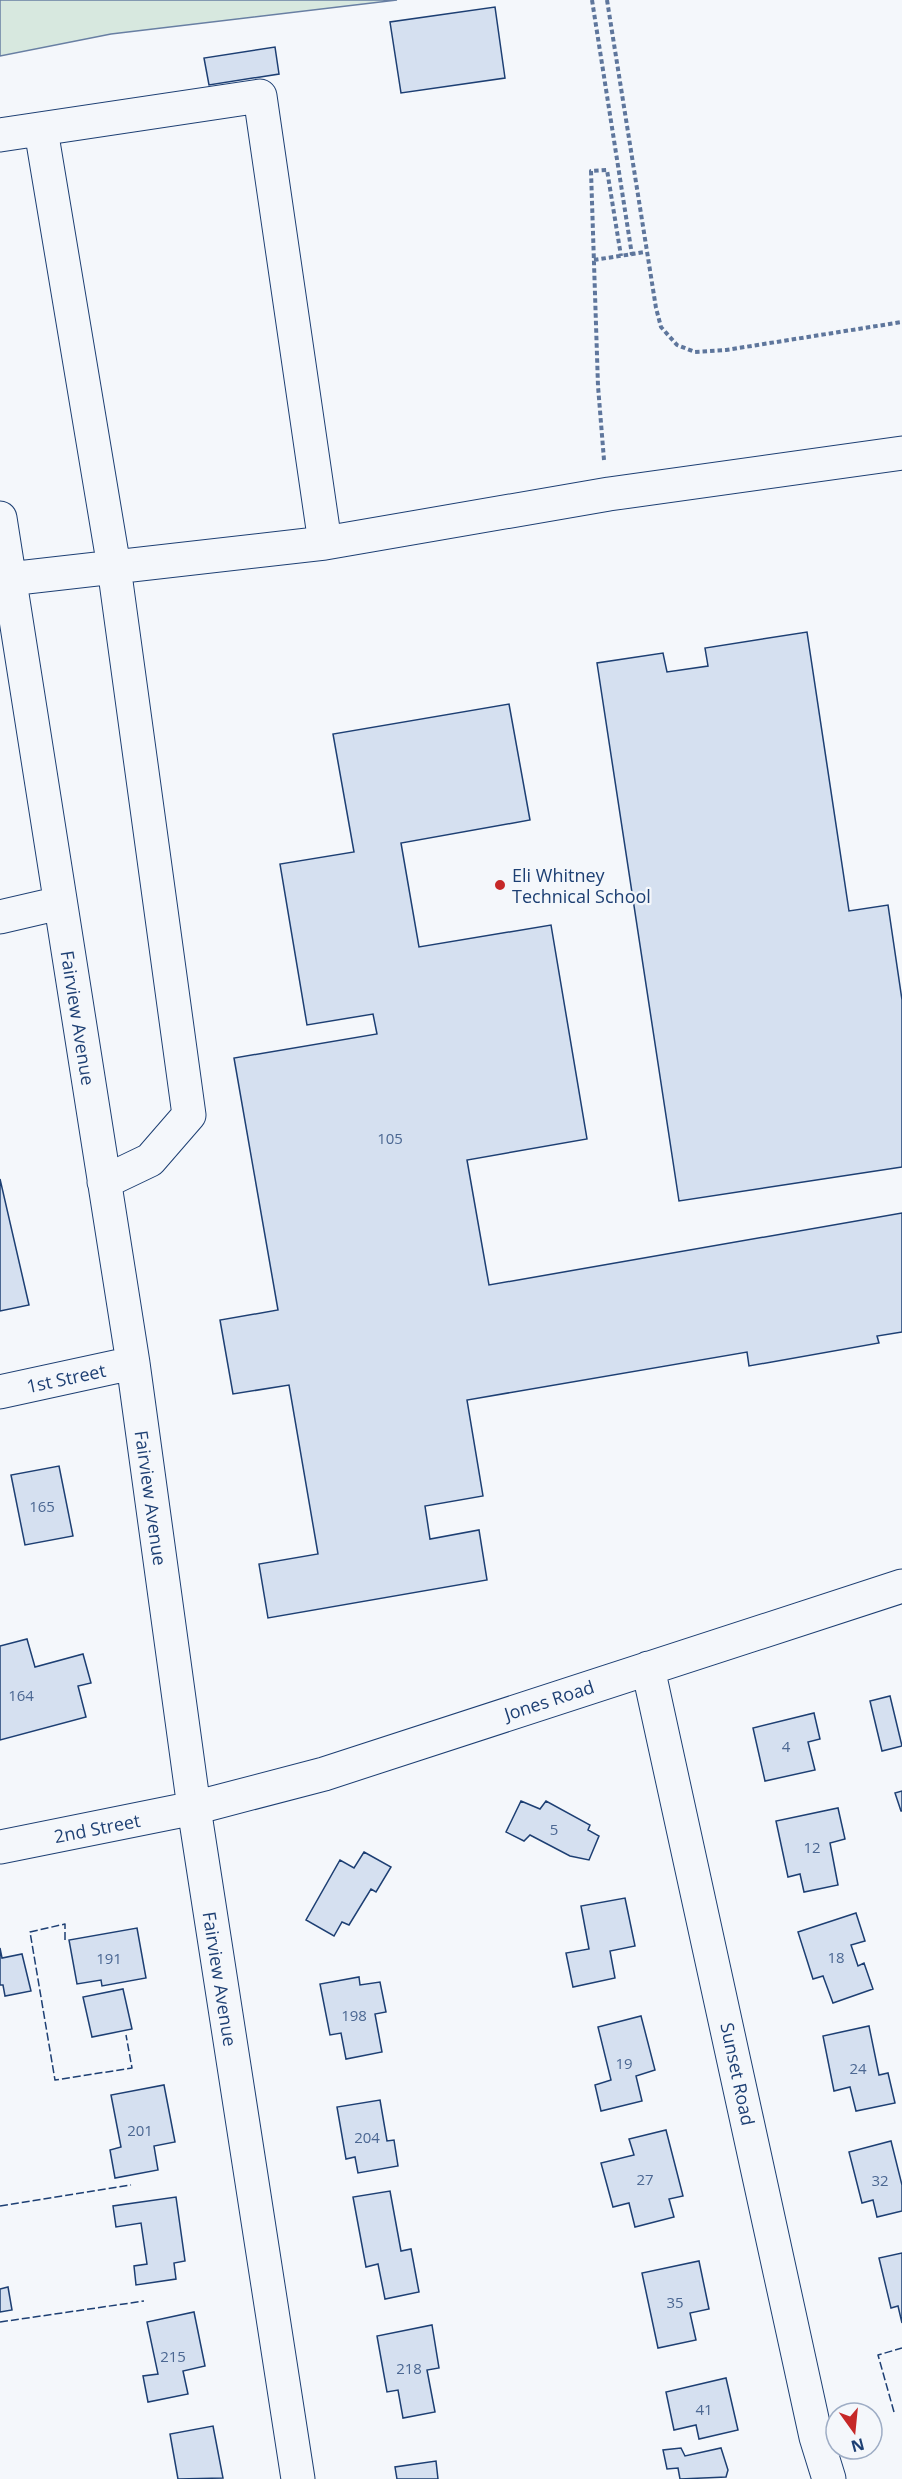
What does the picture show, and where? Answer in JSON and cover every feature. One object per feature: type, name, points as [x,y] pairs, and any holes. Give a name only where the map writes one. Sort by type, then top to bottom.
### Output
[{"type":"street","points":[[0,135],[260,96],[325,543]]},
{"type":"street","points":[[41,130],[114,567],[189,1115],[150,1160],[104,1182]]},
{"type":"street","points":[[9,579],[325,543],[609,494],[902,453]]},
{"type":"street","name":"Fairview Avenue","points":[[0,518],[133,1363],[194,1808],[298,2479]]},
{"type":"street","points":[[0,917],[60,903]]},
{"type":"street","name":"1st Street","points":[[0,1392],[133,1363]]},
{"type":"street","name":"Jones Road","points":[[194,1808],[324,1774],[902,1586]]},
{"type":"street","name":"Sunset Road","points":[[648,1668],[816,2437],[829,2479]]},
{"type":"street","name":"2nd Street","points":[[0,1847],[194,1808]]},
{"type":"path","points":[[592,0],[632,255]]},
{"type":"path","points":[[607,0],[645,252],[662,327],[677,345],[694,352],[726,350],[902,322]]},
{"type":"path","points":[[609,494],[599,406],[591,171],[607,170],[621,256]]},
{"type":"path","points":[[594,260],[645,252]]},
{"type":"shaded area","points":[[0,0],[397,0],[111,34],[0,56]]},
{"type":"building","points":[[495,7],[505,78],[401,93],[390,22]]},
{"type":"building","points":[[275,47],[279,74],[209,85],[204,58]]},
{"type":"building","points":[[807,632],[849,911],[888,905],[902,1000],[902,1167],[679,1201],[597,663],[663,653],[667,672],[708,666],[705,648]]},
{"type":"building","points":[[509,704],[530,820],[401,843],[419,947],[551,925],[587,1139],[467,1160],[489,1285],[902,1213],[902,1332],[877,1336],[879,1343],[749,1366],[747,1352],[467,1400],[483,1496],[425,1506],[430,1539],[479,1530],[487,1580],[268,1618],[259,1564],[318,1554],[289,1385],[233,1394],[220,1320],[278,1310],[234,1058],[377,1034],[373,1014],[307,1025],[280,864],[354,852],[333,734]]},
{"type":"building","points":[[0,1179],[29,1305],[0,1311]]},
{"type":"building","points":[[59,1466],[73,1536],[25,1545],[11,1475]]},
{"type":"building","points":[[27,1639],[35,1667],[83,1654],[91,1683],[78,1686],[86,1717],[0,1740],[0,1646]]},
{"type":"building","points":[[890,1696],[902,1746],[882,1751],[870,1701]]},
{"type":"building","points":[[814,1713],[820,1739],[808,1742],[815,1770],[765,1781],[753,1728]]},
{"type":"building","points":[[902,1791],[902,1811],[901,1811],[895,1793]]},
{"type":"building","points":[[521,1801],[540,1809],[546,1801],[590,1825],[588,1830],[599,1836],[589,1860],[570,1856],[530,1835],[524,1841],[506,1832]]},
{"type":"building","points":[[838,1808],[845,1839],[830,1843],[838,1885],[804,1892],[800,1874],[788,1877],[776,1821]]},
{"type":"building","points":[[364,1852],[391,1867],[376,1892],[371,1889],[349,1925],[342,1922],[334,1936],[306,1920],[340,1860],[354,1868]]},
{"type":"building","points":[[625,1898],[635,1946],[610,1951],[615,1978],[573,1987],[566,1953],[589,1949],[581,1906]]},
{"type":"building","points":[[856,1913],[865,1941],[851,1945],[858,1966],[864,1963],[873,1989],[833,2003],[823,1976],[813,1979],[798,1932]]},
{"type":"building","points":[[137,1928],[146,1978],[102,1986],[101,1980],[77,1984],[69,1940]]},
{"type":"building","points":[[0,1948],[2,1958],[22,1954],[31,1991],[5,1996],[3,1985],[0,1985]]},
{"type":"building","points":[[359,1977],[360,1985],[380,1982],[386,2012],[375,2014],[382,2052],[346,2059],[341,2033],[330,2035],[320,1984]]},
{"type":"building","points":[[123,1989],[132,2029],[92,2037],[83,1997]]},
{"type":"building","points":[[641,2016],[655,2070],[636,2076],[642,2101],[601,2111],[595,2085],[611,2080],[598,2027]]},
{"type":"building","points":[[869,2026],[879,2075],[888,2073],[895,2103],[856,2111],[850,2087],[834,2091],[823,2036]]},
{"type":"building","points":[[164,2085],[175,2142],[154,2146],[158,2170],[115,2178],[110,2150],[121,2147],[111,2095]]},
{"type":"building","points":[[380,2100],[387,2141],[394,2140],[398,2166],[358,2173],[355,2157],[346,2159],[337,2107]]},
{"type":"building","points":[[666,2130],[683,2196],[669,2199],[674,2217],[635,2227],[629,2203],[613,2207],[601,2163],[634,2155],[629,2139]]},
{"type":"building","points":[[891,2141],[902,2185],[902,2211],[877,2217],[873,2200],[862,2203],[849,2152]]},
{"type":"building","points":[[390,2191],[401,2251],[411,2249],[419,2292],[385,2299],[378,2264],[366,2267],[353,2197]]},
{"type":"building","points":[[176,2197],[185,2261],[174,2263],[176,2279],[136,2285],[134,2266],[147,2264],[141,2223],[116,2227],[113,2206]]},
{"type":"building","points":[[902,2253],[902,2323],[898,2306],[891,2308],[879,2258]]},
{"type":"building","points":[[699,2261],[709,2309],[690,2313],[696,2340],[658,2348],[642,2273]]},
{"type":"building","points":[[8,2287],[12,2310],[0,2312],[0,2289]]},
{"type":"building","points":[[194,2312],[205,2366],[183,2371],[188,2394],[148,2402],[143,2376],[158,2374],[147,2322]]},
{"type":"building","points":[[432,2325],[439,2368],[427,2370],[435,2412],[403,2418],[398,2390],[387,2392],[377,2336]]},
{"type":"building","points":[[726,2378],[738,2430],[699,2439],[696,2425],[674,2430],[666,2392]]},
{"type":"building","points":[[213,2426],[223,2478],[178,2479],[170,2434]]},
{"type":"building","points":[[681,2448],[685,2456],[721,2448],[728,2470],[726,2477],[680,2479],[678,2468],[667,2469],[663,2450]]},
{"type":"building","points":[[436,2461],[438,2479],[397,2479],[395,2467]]},
{"type":"fence","points":[[65,1940],[65,1924],[30,1932],[55,2080],[132,2068],[126,2035]]},
{"type":"fence","points":[[0,2206],[131,2185]]},
{"type":"fence","points":[[0,2322],[144,2301]]},
{"type":"fence","points":[[894,2412],[878,2355],[902,2348]]},
{"type":"place","name":"Eli Whitney Technical School","points":[[500,885]]}]
